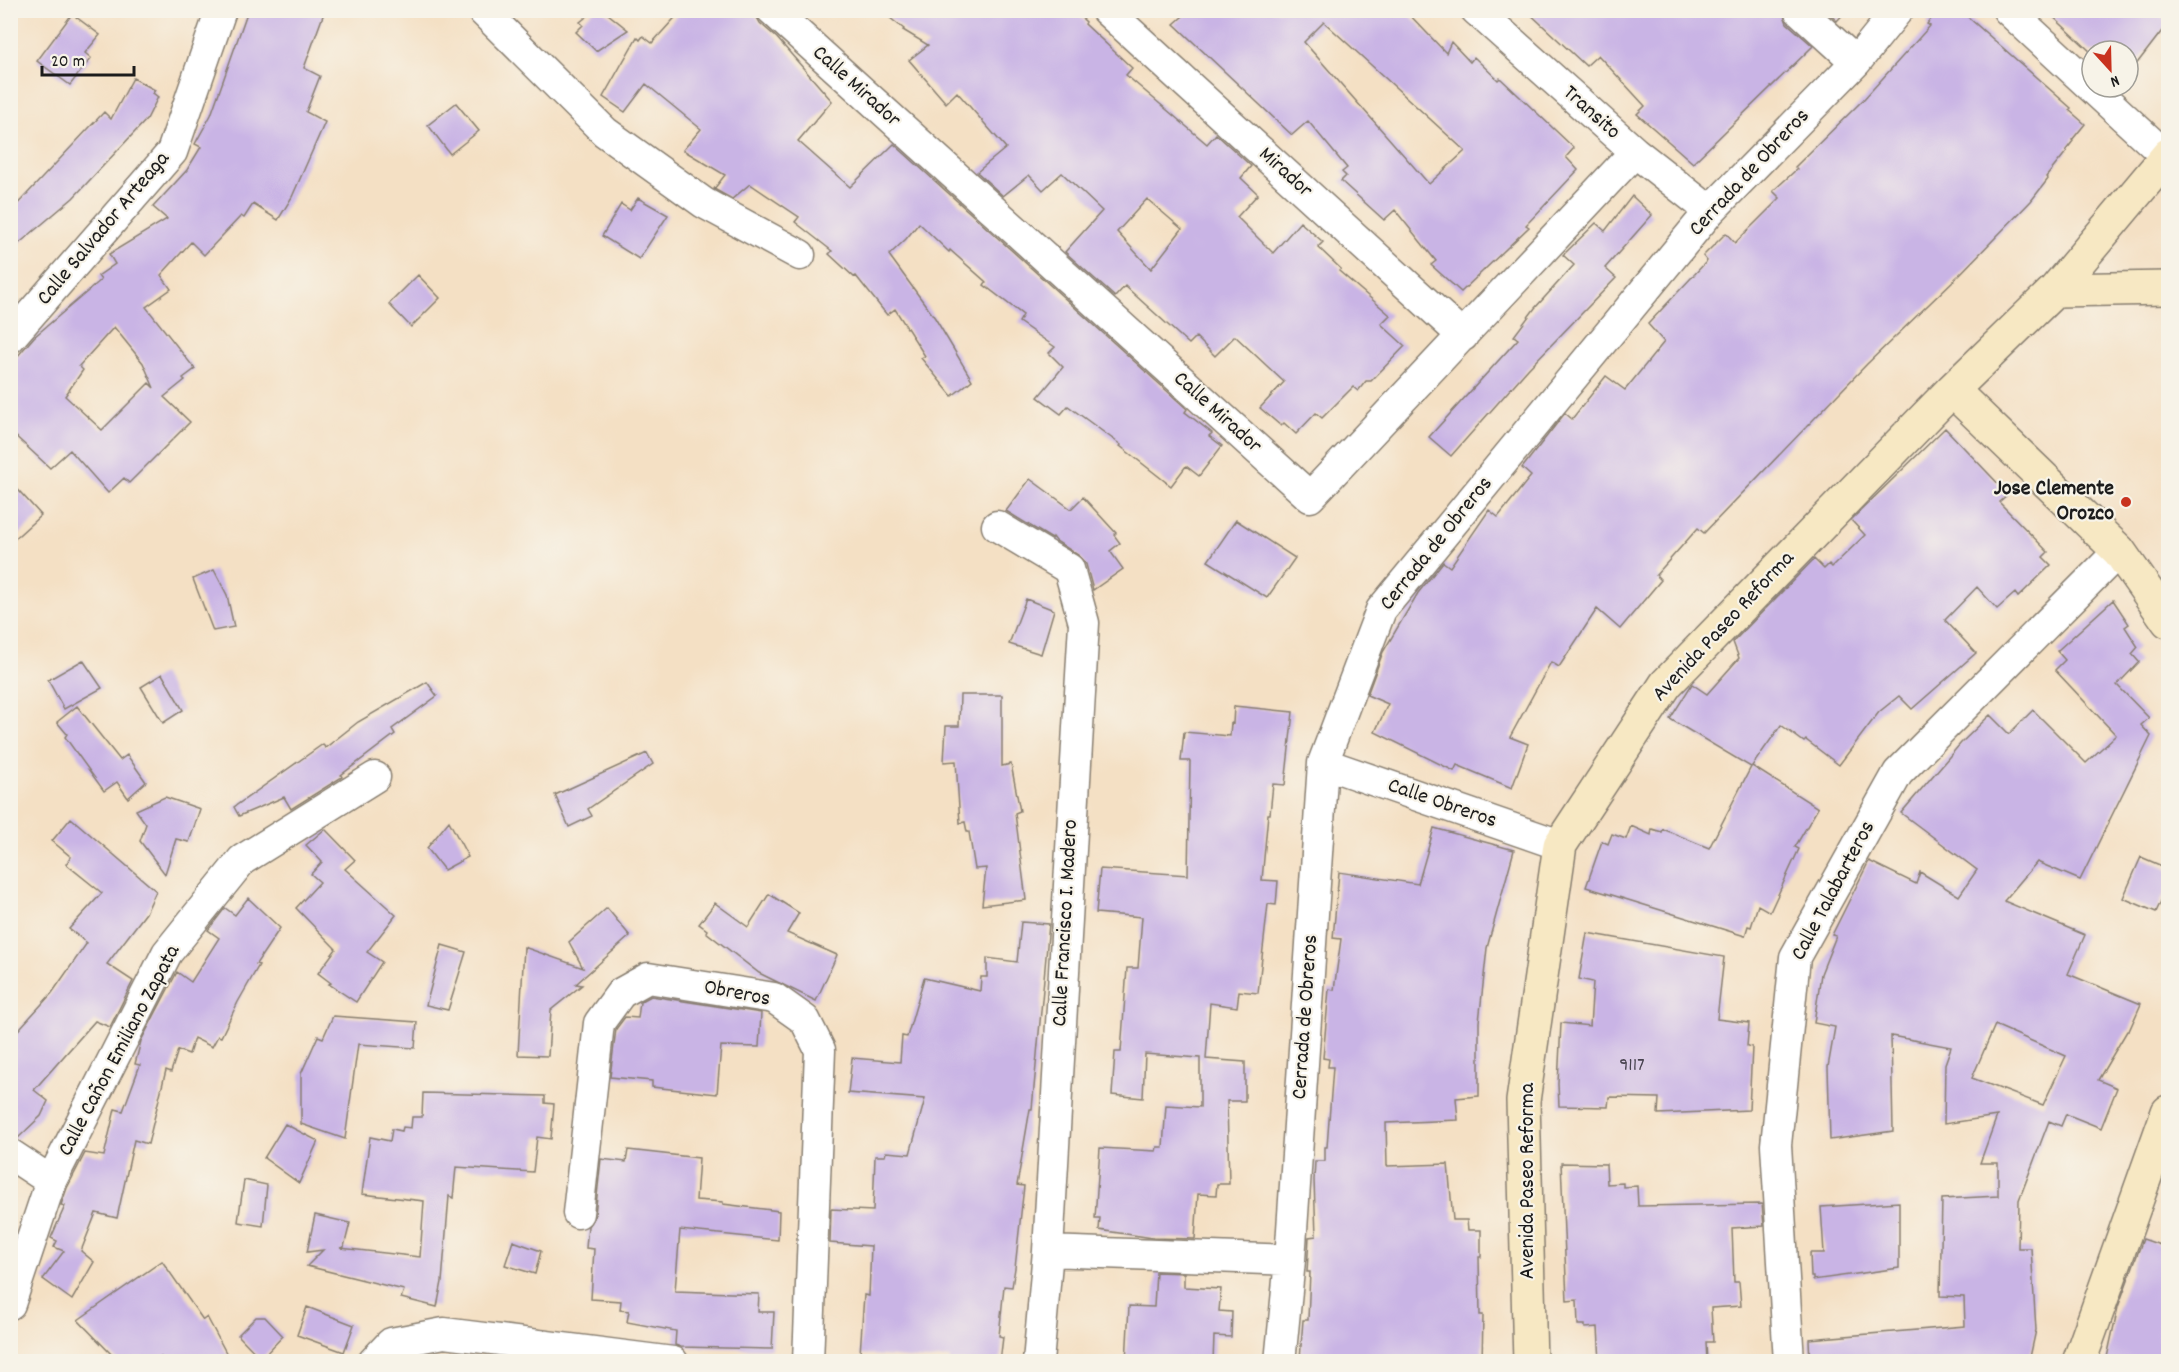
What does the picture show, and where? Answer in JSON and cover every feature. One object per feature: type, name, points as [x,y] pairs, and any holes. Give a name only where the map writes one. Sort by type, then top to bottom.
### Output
[{"type":"main road","name":"Avenida Paseo Reforma","points":[[1530,1362],[1523,1101],[1560,845],[1666,684],[1952,390],[2055,290],[2168,156]]},
{"type":"main road","points":[[2055,290],[2169,288]]},
{"type":"main road","points":[[1952,390],[2118,551],[2169,621]]},
{"type":"main road","points":[[2079,1362],[2169,1112]]},
{"type":"street","name":"Calle Salvador Arteaga","points":[[10,338],[172,152],[221,10]]},
{"type":"street","points":[[482,10],[605,132],[704,203],[800,255]]},
{"type":"street","name":"Calle Mirador","points":[[772,10],[1310,497],[1635,152]]},
{"type":"street","name":"Mirador","points":[[1106,10],[1463,336]]},
{"type":"street","name":"Transito","points":[[1476,10],[1635,152],[1710,211]]},
{"type":"street","points":[[1799,10],[1856,62]]},
{"type":"street","name":"Cerrada de Obreros","points":[[1280,1362],[1290,1260],[1323,763],[1381,610],[1710,211],[1856,62],[1898,10]]},
{"type":"street","points":[[2008,10],[2168,156]]},
{"type":"street","name":"Calle Francisco I. Madero","points":[[997,526],[1069,569],[1083,623],[1048,1251],[1038,1362]]},
{"type":"street","name":"Calle Talabarteros","points":[[1789,1362],[1776,1145],[1795,957],[1898,773],[2118,551]]},
{"type":"street","name":"Calle Obreros","points":[[1323,763],[1560,845]]},
{"type":"street","name":"Calle Cañon Emiliano Zapata","points":[[10,1304],[51,1181],[167,953],[242,860],[375,777]]},
{"type":"street","name":"Obreros","points":[[578,1213],[599,1023],[621,993],[648,978],[774,998],[806,1020],[820,1050],[808,1362]]},
{"type":"street","points":[[10,1154],[51,1181]]},
{"type":"street","points":[[1048,1251],[1290,1260]]},
{"type":"street","points":[[373,1362],[391,1343],[444,1333],[673,1362]]},
{"type":"building","points":[[248,10],[325,10],[304,68],[320,76],[306,112],[325,122],[292,197],[278,220],[253,204],[244,218],[241,216],[204,255],[191,242],[161,275],[171,289],[146,307],[195,369],[164,397],[190,422],[129,483],[124,478],[108,493],[70,450],[50,468],[10,431],[10,365],[34,337],[101,280],[98,276],[115,264],[109,254],[167,219],[153,207],[187,170],[201,147],[195,144],[211,115]],"holes":[[[114,327],[143,363],[154,388],[149,383],[102,430],[65,396],[83,370],[79,366]]]},
{"type":"building","points":[[595,10],[603,10],[628,30],[596,51],[576,32],[583,25],[580,22]]},
{"type":"building","points":[[682,10],[752,10],[760,23],[777,38],[832,101],[798,141],[850,187],[894,144],[1187,409],[1185,412],[1212,433],[1209,436],[1222,446],[1199,476],[1186,466],[1171,486],[1068,406],[1061,414],[1038,397],[1063,367],[1049,353],[1055,347],[1019,322],[1023,315],[984,285],[986,282],[950,250],[949,252],[919,223],[889,255],[935,318],[972,380],[952,396],[921,358],[925,356],[895,309],[887,315],[856,276],[854,277],[829,254],[832,251],[795,222],[799,217],[750,184],[732,199],[714,189],[725,175],[683,150],[701,129],[646,84],[625,112],[603,97],[637,37],[640,40],[643,36],[652,43]]},
{"type":"building","points":[[880,10],[1073,10],[1132,68],[1126,75],[1207,144],[1216,134],[1251,166],[1241,178],[1258,194],[1237,217],[1273,253],[1300,222],[1323,242],[1318,247],[1341,269],[1339,271],[1390,315],[1381,324],[1405,346],[1371,381],[1366,381],[1358,391],[1353,387],[1322,418],[1316,413],[1296,434],[1284,423],[1281,426],[1260,408],[1284,382],[1235,336],[1215,356],[1196,337],[1189,344],[1125,286],[1115,297],[1065,252],[1102,211],[1062,173],[1043,190],[1029,175],[1003,196],[977,172],[1006,148],[957,92],[946,103],[909,60],[928,45]],"holes":[[[1147,199],[1182,229],[1151,269],[1117,232]]]},
{"type":"building","points":[[1190,10],[1405,10],[1446,53],[1451,42],[1470,62],[1474,57],[1498,80],[1500,78],[1574,148],[1566,157],[1578,170],[1526,225],[1529,227],[1461,292],[1431,265],[1436,261],[1395,210],[1384,220],[1341,181],[1346,176],[1342,172],[1347,168],[1308,121],[1292,135],[1174,24]],"holes":[[[1324,22],[1465,151],[1429,184],[1304,42]]]},
{"type":"building","points":[[1526,10],[1782,10],[1787,23],[1813,46],[1693,163],[1637,114],[1645,106],[1598,55],[1586,66]]},
{"type":"building","points":[[1825,10],[1847,10],[1837,21]]},
{"type":"building","points":[[1938,10],[1960,10],[2071,108],[2069,110],[2085,124],[2031,201],[1867,364],[1704,533],[1698,528],[1656,575],[1661,580],[1620,629],[1597,609],[1559,667],[1551,662],[1510,737],[1528,744],[1512,788],[1457,765],[1454,771],[1375,732],[1388,704],[1367,695],[1383,652],[1418,593],[1443,562],[1450,567],[1489,510],[1498,517],[1531,476],[1522,468],[1565,413],[1572,419],[1606,376],[1625,390],[1664,342],[1648,324],[1707,261],[1703,256],[1726,233],[1735,243],[1780,198],[1773,191],[1863,100],[1930,26],[1927,24]]},
{"type":"building","points":[[2046,10],[2153,10],[2168,23],[2140,59],[2140,39],[2080,39],[2080,42]]},
{"type":"building","points":[[72,14],[100,35],[85,53],[91,58],[70,85],[37,61]]},
{"type":"building","points":[[133,78],[155,90],[153,93],[158,97],[147,119],[73,198],[10,251],[10,212],[104,112],[111,119]]},
{"type":"building","points":[[456,103],[479,131],[450,154],[428,125]]},
{"type":"building","points":[[1632,196],[1652,215],[1605,268],[1616,278],[1528,369],[1451,456],[1429,437],[1518,339],[1514,336],[1535,308],[1574,265],[1563,255],[1596,223],[1605,231]]},
{"type":"building","points":[[638,198],[668,215],[639,259],[602,236],[621,204],[630,210]]},
{"type":"building","points":[[418,275],[440,298],[411,327],[389,304]]},
{"type":"building","points":[[1945,428],[2008,494],[1999,502],[2048,552],[2043,557],[2051,565],[2018,597],[2015,593],[1997,609],[1977,587],[1945,620],[1976,653],[1912,709],[1899,696],[1879,712],[1839,765],[1806,740],[1804,742],[1781,725],[1752,766],[1818,808],[1795,847],[1799,849],[1770,912],[1758,905],[1751,927],[1748,926],[1745,936],[1586,887],[1602,841],[1608,844],[1612,834],[1626,839],[1631,826],[1651,835],[1652,829],[1662,832],[1663,829],[1709,848],[1751,767],[1670,719],[1692,684],[1707,694],[1739,658],[1733,642],[1814,559],[1824,569],[1829,564],[1832,567],[1865,535],[1851,520]]},
{"type":"building","points":[[1030,479],[1071,509],[1083,497],[1116,533],[1114,535],[1120,543],[1110,551],[1123,569],[1093,590],[1086,564],[1078,555],[1053,537],[1052,539],[1006,511]]},
{"type":"building","points":[[10,481],[41,515],[10,543]]},
{"type":"building","points":[[1236,520],[1295,558],[1267,598],[1208,561]]},
{"type":"building","points":[[214,570],[227,595],[234,627],[213,631],[193,579]]},
{"type":"building","points":[[1026,599],[1054,610],[1041,654],[1009,644]]},
{"type":"building","points":[[2113,600],[2129,624],[2125,627],[2138,647],[2132,654],[2139,662],[2117,685],[2149,718],[2141,725],[2151,736],[2080,880],[2037,862],[2004,901],[2085,935],[2068,974],[2141,1004],[2129,1031],[2098,1080],[2117,1088],[2101,1128],[2066,1114],[2061,1126],[2049,1121],[2019,1200],[2018,1248],[2031,1248],[2036,1330],[2029,1362],[1810,1362],[1809,1339],[1965,1326],[1964,1297],[1940,1296],[1942,1199],[1998,1196],[1998,1163],[1980,1163],[1997,1116],[1944,1124],[1945,1064],[1951,1047],[1891,1036],[1893,1131],[1830,1140],[1828,1067],[1835,1027],[1814,1023],[1821,974],[1836,936],[1832,935],[1869,861],[1916,884],[1920,872],[1959,896],[1977,870],[1901,813],[1961,743],[1990,715],[2009,734],[2033,710],[2086,763],[2116,735],[2055,670],[2065,660],[2057,651]],"holes":[[[1995,1025],[2066,1056],[2043,1105],[1972,1078]]]},
{"type":"building","points":[[83,660],[102,688],[64,709],[48,680]]},
{"type":"building","points":[[162,674],[183,710],[163,723],[141,687]]},
{"type":"building","points":[[427,682],[437,696],[392,729],[395,734],[341,775],[342,777],[291,809],[284,797],[239,816],[234,807],[323,744],[325,748],[358,722]]},
{"type":"building","points":[[960,695],[1002,695],[1002,766],[1011,764],[1020,811],[1015,813],[1026,900],[982,905],[986,868],[975,869],[969,832],[967,832],[965,822],[960,823],[956,761],[944,762],[946,726],[959,726]]},
{"type":"building","points":[[77,706],[120,760],[127,755],[146,782],[128,798],[117,782],[104,791],[65,737],[67,734],[57,722]]},
{"type":"building","points":[[1234,706],[1293,712],[1285,785],[1273,784],[1270,814],[1268,814],[1262,880],[1278,881],[1276,905],[1268,904],[1258,993],[1239,991],[1237,1007],[1210,1003],[1206,1059],[1245,1062],[1245,1101],[1227,1101],[1229,1184],[1217,1184],[1216,1195],[1198,1194],[1195,1239],[1153,1238],[1099,1230],[1100,1218],[1095,1218],[1100,1148],[1156,1151],[1157,1147],[1163,1147],[1166,1105],[1200,1107],[1200,1058],[1145,1054],[1143,1098],[1112,1095],[1115,1052],[1121,1052],[1127,968],[1138,968],[1142,917],[1096,913],[1100,869],[1188,875],[1190,761],[1181,761],[1184,732],[1230,736]]},
{"type":"building","points":[[647,753],[653,764],[588,809],[592,816],[569,827],[555,795]]},
{"type":"building","points":[[165,797],[200,809],[189,842],[176,839],[165,874],[140,841],[146,824],[136,810]]},
{"type":"building","points":[[71,818],[156,891],[146,913],[107,964],[133,981],[110,1027],[95,1021],[34,1090],[48,1101],[41,1116],[17,1139],[10,1137],[10,1039],[52,993],[87,943],[69,929],[102,893],[66,864],[71,857],[52,841]]},
{"type":"building","points":[[449,821],[468,857],[444,870],[427,848]]},
{"type":"building","points":[[1434,828],[1514,850],[1487,948],[1479,1022],[1479,1096],[1456,1098],[1458,1120],[1386,1123],[1387,1166],[1448,1164],[1453,1220],[1467,1220],[1468,1230],[1481,1230],[1481,1257],[1479,1257],[1480,1315],[1483,1315],[1482,1362],[1318,1362],[1317,1359],[1300,1359],[1303,1320],[1308,1320],[1309,1237],[1316,1236],[1315,1161],[1325,1161],[1325,1147],[1327,1147],[1333,1067],[1328,1067],[1329,1059],[1323,1058],[1329,989],[1334,990],[1341,939],[1333,938],[1339,872],[1418,884]]},
{"type":"building","points":[[325,829],[355,860],[345,869],[396,915],[367,952],[382,962],[356,1002],[329,984],[331,983],[318,973],[336,949],[296,908],[320,882],[311,874],[322,862],[306,845]]},
{"type":"building","points":[[2141,857],[2169,869],[2169,884],[2156,912],[2123,898]]},
{"type":"building","points":[[769,894],[799,913],[787,933],[837,955],[816,1001],[759,973],[699,924],[715,903],[748,927]]},
{"type":"building","points":[[248,898],[280,928],[256,964],[259,965],[221,1037],[218,1036],[212,1047],[194,1038],[189,1054],[178,1050],[171,1072],[166,1070],[148,1144],[134,1140],[117,1218],[96,1213],[81,1251],[94,1262],[72,1300],[43,1279],[64,1251],[54,1247],[57,1241],[51,1238],[65,1206],[61,1205],[67,1188],[85,1153],[104,1156],[115,1109],[123,1111],[140,1065],[135,1064],[141,1041],[177,972],[191,982],[219,938],[208,930],[225,908],[235,915]]},
{"type":"building","points":[[607,908],[630,936],[576,984],[582,985],[551,1010],[548,1056],[518,1055],[524,947],[583,968],[569,942]]},
{"type":"building","points":[[1021,922],[1049,924],[1032,1109],[1030,1109],[1017,1185],[1024,1186],[1015,1268],[1012,1287],[1004,1286],[999,1336],[1003,1337],[1000,1362],[950,1362],[950,1358],[928,1360],[860,1354],[864,1295],[869,1296],[871,1246],[830,1243],[831,1209],[873,1211],[875,1156],[885,1156],[886,1152],[910,1154],[925,1099],[848,1093],[852,1058],[900,1062],[902,1036],[907,1037],[924,978],[980,991],[981,977],[987,977],[987,958],[1017,962]]},
{"type":"building","points":[[1587,933],[1724,957],[1717,1019],[1749,1023],[1747,1046],[1752,1047],[1749,1110],[1658,1114],[1659,1098],[1609,1097],[1608,1107],[1559,1106],[1561,1023],[1590,1026],[1593,982],[1579,979]]},
{"type":"building","points":[[442,945],[466,952],[448,1010],[426,1005]]},
{"type":"building","points":[[651,996],[761,1013],[759,1047],[721,1046],[717,1094],[652,1087],[652,1081],[610,1077],[616,1029],[625,1017],[638,1018],[640,1002]]},
{"type":"building","points":[[333,1016],[417,1022],[415,1048],[358,1044],[345,1139],[301,1124],[301,1074],[318,1036],[323,1038]]},
{"type":"building","points":[[423,1093],[545,1096],[545,1103],[554,1104],[551,1139],[537,1137],[533,1172],[456,1167],[453,1198],[449,1196],[442,1282],[437,1307],[401,1298],[404,1290],[307,1266],[323,1250],[307,1252],[315,1215],[350,1223],[344,1247],[340,1248],[420,1257],[424,1201],[362,1194],[370,1137],[390,1141],[392,1129],[402,1131],[403,1127],[411,1128],[412,1117],[422,1117]]},
{"type":"building","points":[[285,1124],[318,1141],[299,1183],[264,1158]]},
{"type":"building","points":[[628,1150],[699,1158],[696,1200],[779,1211],[778,1240],[680,1230],[675,1291],[759,1294],[758,1312],[774,1312],[772,1349],[681,1347],[675,1345],[676,1331],[627,1322],[629,1311],[620,1310],[621,1301],[591,1299],[594,1249],[586,1248],[588,1226],[595,1215],[601,1159],[626,1162]]},
{"type":"building","points":[[1561,1163],[1606,1164],[1607,1184],[1623,1183],[1623,1187],[1637,1186],[1638,1206],[1762,1204],[1764,1226],[1732,1228],[1734,1282],[1739,1282],[1741,1306],[1711,1308],[1713,1342],[1706,1342],[1707,1362],[1600,1362],[1598,1327],[1585,1328],[1585,1325],[1578,1325],[1577,1300],[1567,1301]]},
{"type":"building","points":[[244,1180],[267,1185],[263,1226],[238,1222]]},
{"type":"building","points":[[1899,1202],[1899,1268],[1813,1280],[1810,1253],[1824,1253],[1821,1207]]},
{"type":"building","points":[[2143,1239],[2169,1248],[2169,1362],[2106,1362],[2118,1307]]},
{"type":"building","points":[[513,1241],[541,1251],[535,1274],[505,1265]]},
{"type":"building","points":[[162,1261],[203,1320],[207,1317],[231,1362],[166,1362],[161,1357],[155,1362],[119,1362],[78,1320]]},
{"type":"building","points":[[1156,1272],[1184,1273],[1184,1287],[1221,1289],[1219,1311],[1232,1312],[1231,1337],[1214,1336],[1213,1362],[1126,1362],[1129,1306],[1154,1307]]},
{"type":"building","points":[[307,1307],[354,1325],[344,1352],[297,1335]]},
{"type":"building","points":[[256,1317],[265,1317],[283,1336],[261,1359],[238,1335]]},
{"type":"place","name":"Jose Clemente Orozco","points":[[2126,502]]}]
